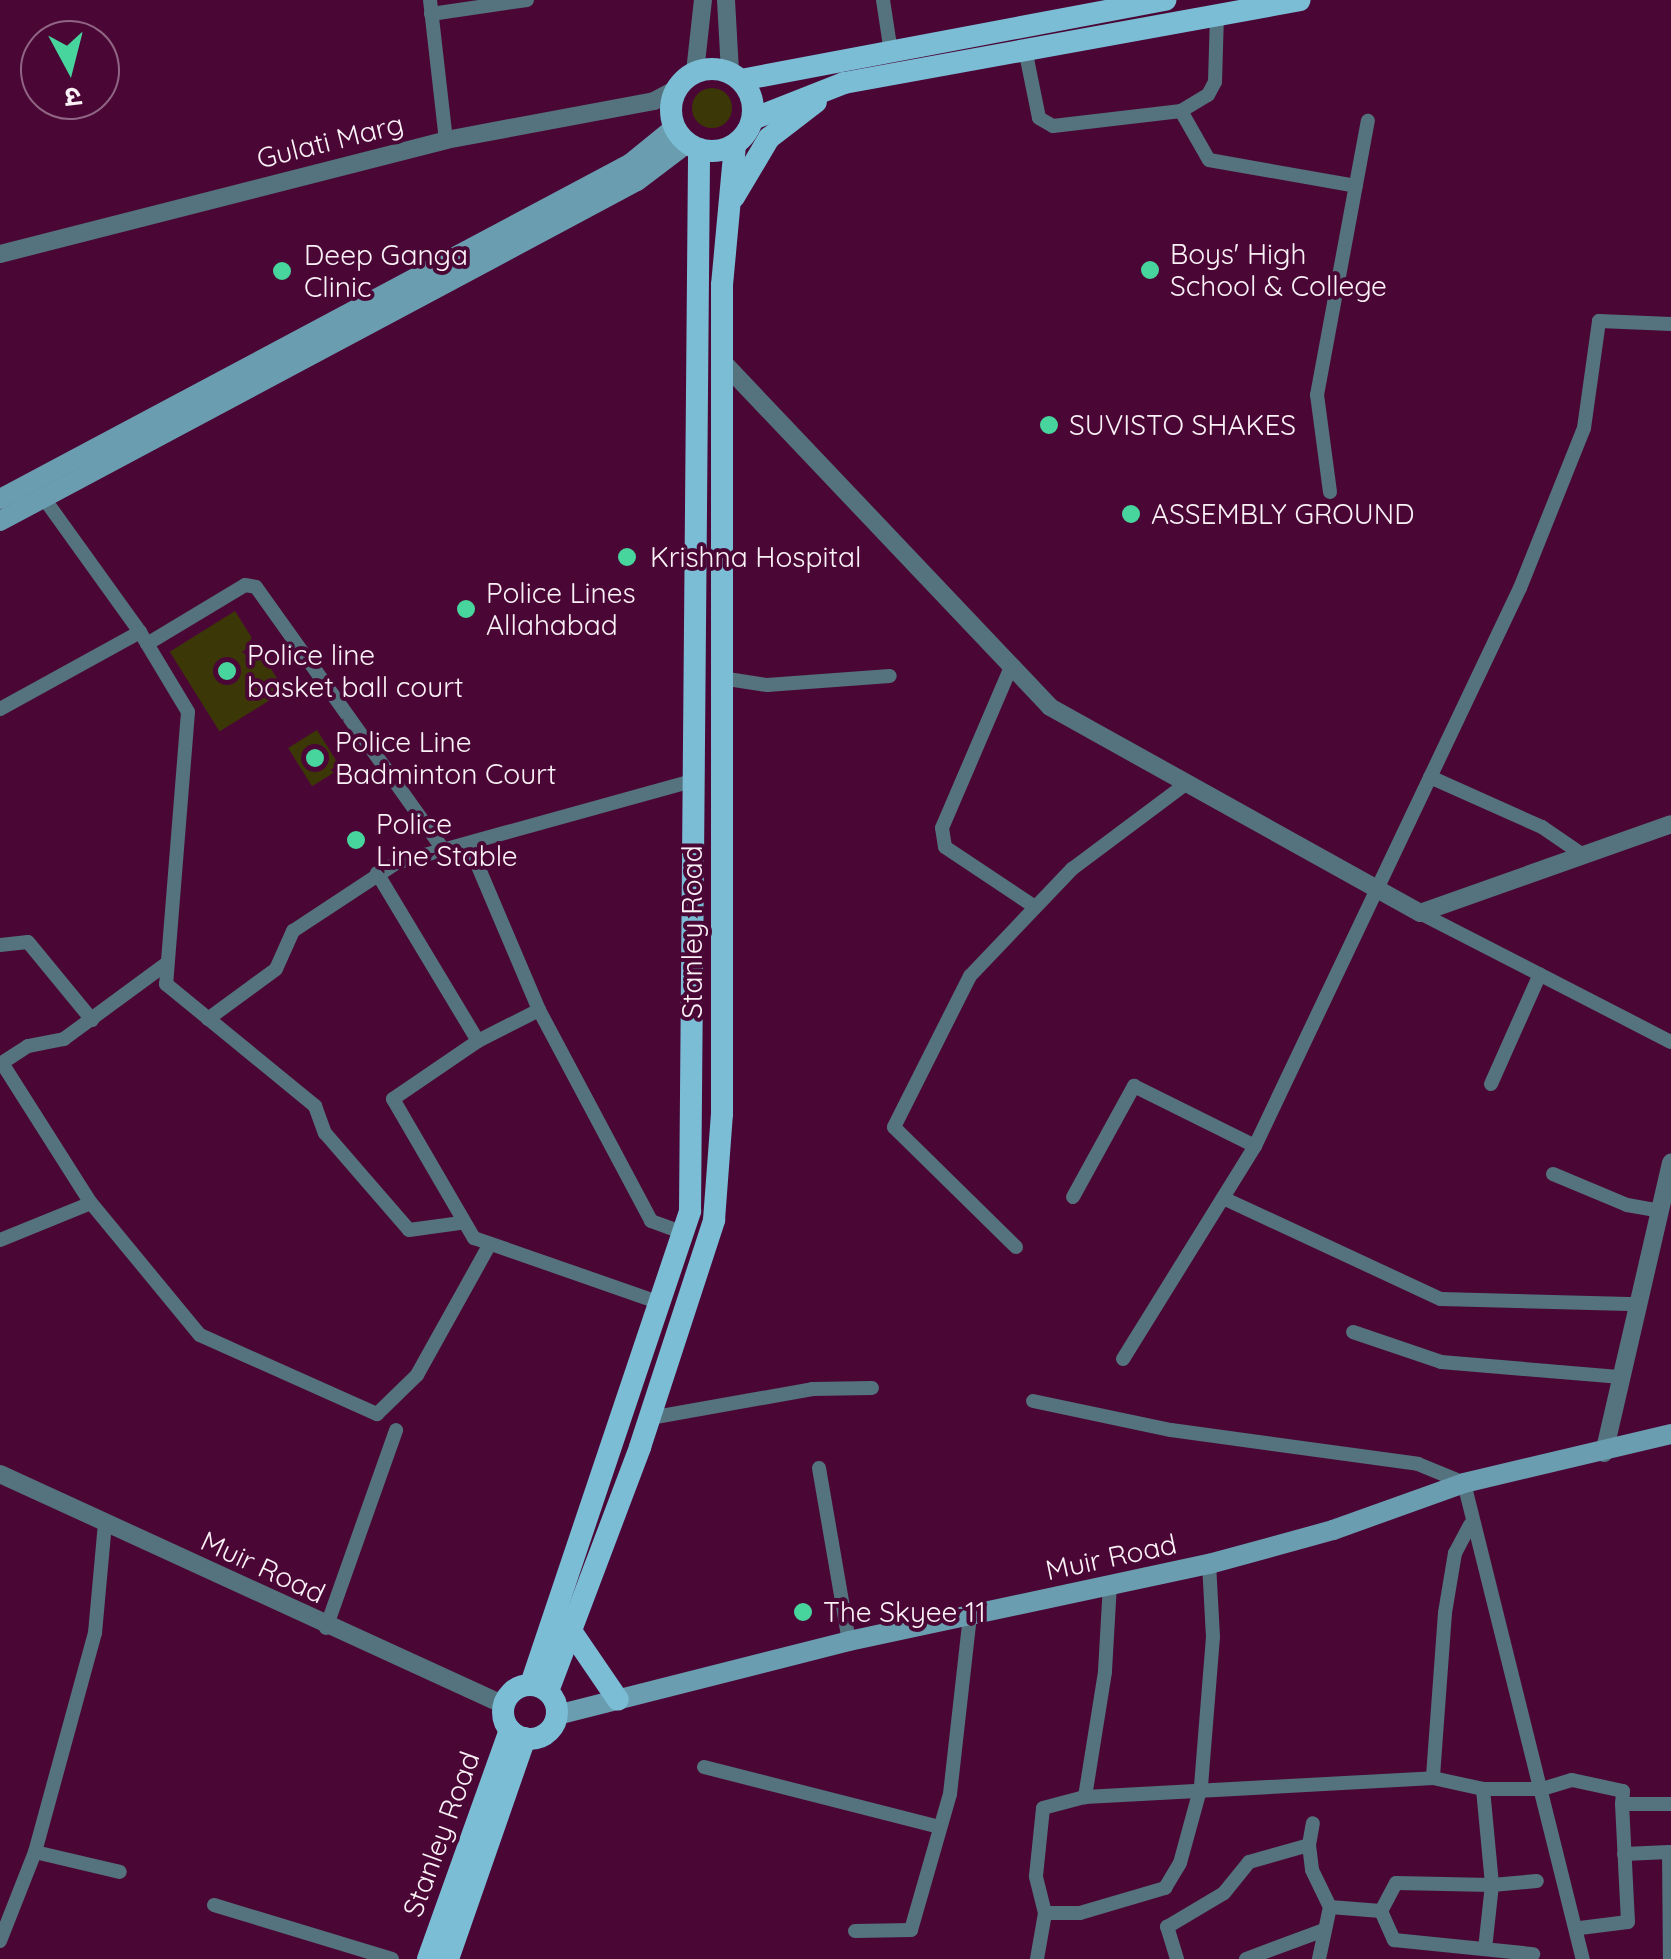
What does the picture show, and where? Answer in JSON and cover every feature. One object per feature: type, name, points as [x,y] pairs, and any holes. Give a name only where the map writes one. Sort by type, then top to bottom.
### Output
[{"type":"main road","points":[[687,140],[675,90],[695,72],[736,76],[890,52],[1166,0]]},
{"type":"main road","points":[[0,498],[631,163],[687,140],[735,145],[753,120],[844,83],[1299,0]]},
{"type":"main road","points":[[736,76],[753,120]]},
{"type":"main road","points":[[727,210],[769,138],[844,83]]},
{"type":"main road","points":[[0,520],[620,190],[687,140]]},
{"type":"main road","name":"Stanley Road","points":[[539,1688],[686,1234],[695,1133],[696,780],[687,140]]},
{"type":"main road","name":"Stanley Road","points":[[539,1688],[570,1631],[650,1418],[708,1249],[720,1168],[722,360],[727,210],[735,145]]},
{"type":"main road","name":"Muir Road","points":[[557,1716],[850,1641],[1210,1564],[1464,1483],[1604,1453],[1671,1434]]},
{"type":"main road","points":[[570,1631],[618,1700]]},
{"type":"main road","points":[[539,1688],[557,1716],[542,1736],[518,1734],[504,1705],[514,1690],[539,1688]]},
{"type":"main road","name":"Stanley Road","points":[[428,1959],[518,1734]]},
{"type":"main road","name":"Stanley Road","points":[[448,1959],[518,1734]]},
{"type":"street","points":[[446,140],[431,7],[527,0]]},
{"type":"street","points":[[695,72],[703,0]]},
{"type":"street","points":[[726,0],[736,76]]},
{"type":"street","points":[[883,0],[890,52]]},
{"type":"street","points":[[1025,49],[1040,118],[1052,126],[1181,111],[1208,95],[1215,82],[1217,15]]},
{"type":"street","name":"Gulati Marg","points":[[0,254],[446,140],[654,101],[675,90]]},
{"type":"street","points":[[1181,111],[1208,160],[1356,186]]},
{"type":"street","points":[[1330,492],[1317,395],[1368,120]]},
{"type":"street","points":[[1123,1359],[1255,1146],[1520,588],[1584,428],[1599,321],[1671,324]]},
{"type":"street","points":[[722,360],[1050,707],[1183,786],[1671,1042]]},
{"type":"street","points":[[43,497],[144,638],[188,712],[175,936],[166,964],[166,984],[315,1106],[325,1134],[409,1230],[460,1223]]},
{"type":"street","points":[[0,709],[244,585],[256,586],[443,848]]},
{"type":"street","points":[[1010,667],[942,828],[944,847],[1035,907]]},
{"type":"street","points":[[721,678],[767,685],[890,676]]},
{"type":"street","points":[[1430,777],[1542,827],[1583,855]]},
{"type":"street","points":[[208,1019],[276,970],[293,931],[377,873],[443,848],[469,845],[696,780]]},
{"type":"street","points":[[1016,1247],[894,1127],[970,976],[1072,869],[1183,786]]},
{"type":"street","points":[[1420,913],[1671,824]]},
{"type":"street","points":[[469,845],[538,1010],[651,1221],[686,1234]]},
{"type":"street","points":[[377,873],[478,1041]]},
{"type":"street","points":[[0,945],[28,942],[92,1020]]},
{"type":"street","points":[[166,964],[64,1039],[28,1046],[2,1062],[91,1204],[200,1335],[376,1414],[417,1375],[490,1244]]},
{"type":"street","points":[[1490,1084],[1540,974]]},
{"type":"street","points":[[538,1010],[478,1041],[393,1099],[460,1223],[490,1244],[664,1304]]},
{"type":"street","points":[[1073,1197],[1134,1086],[1255,1146]]},
{"type":"street","points":[[1604,1453],[1671,1163]]},
{"type":"street","points":[[1553,1174],[1627,1205],[1660,1210]]},
{"type":"street","points":[[1223,1198],[1440,1299],[1638,1304]]},
{"type":"street","points":[[0,1240],[91,1204]]},
{"type":"street","points":[[1352,1332],[1441,1362],[1621,1377]]},
{"type":"street","points":[[650,1418],[812,1389],[872,1388]]},
{"type":"street","points":[[1033,1401],[1172,1430],[1418,1464],[1464,1483],[1470,1526],[1580,1928],[1584,1959]]},
{"type":"street","points":[[326,1628],[396,1430]]},
{"type":"street","points":[[820,1468],[850,1641]]},
{"type":"street","name":"Muir Road","points":[[0,1474],[326,1628],[504,1705]]},
{"type":"street","points":[[0,1941],[35,1852],[95,1633],[105,1524]]},
{"type":"street","points":[[1434,1778],[1445,1613],[1455,1553],[1470,1526]]},
{"type":"street","points":[[1046,1913],[1080,1912],[1164,1888],[1198,1819],[1212,1636],[1210,1564]]},
{"type":"street","points":[[1085,1797],[1105,1672],[1110,1584]]},
{"type":"street","points":[[855,1931],[911,1930],[936,1826],[950,1794],[970,1616]]},
{"type":"street","points":[[704,1767],[936,1826]]},
{"type":"street","points":[[1037,1959],[1046,1913],[1036,1876],[1043,1808],[1085,1797],[1202,1786],[1434,1778],[1483,1788],[1542,1790],[1572,1780],[1608,1785],[1622,1791],[1628,1922],[1580,1928]]},
{"type":"street","points":[[1483,1788],[1492,1885],[1485,1949]]},
{"type":"street","points":[[1622,1804],[1671,1804]]},
{"type":"street","points":[[1314,1823],[1309,1844],[1312,1870],[1330,1907],[1319,1959]]},
{"type":"street","points":[[1177,1959],[1166,1928],[1224,1893],[1249,1862],[1309,1844]]},
{"type":"street","points":[[35,1852],[120,1872]]},
{"type":"street","points":[[1624,1854],[1668,1852],[1670,1959]]},
{"type":"street","points":[[1381,1912],[1396,1883],[1492,1885],[1538,1881]]},
{"type":"street","points":[[214,1905],[392,1959]]},
{"type":"street","points":[[1330,1907],[1381,1912]]},
{"type":"street","points":[[1381,1912],[1394,1940],[1533,1954]]},
{"type":"street","points":[[1246,1959],[1324,1930]]},
{"type":"shaded area","points":[[712,88],[726,94],[732,108],[726,122],[712,128],[698,122],[692,108],[698,94]]},
{"type":"shaded area","name":"Police line basket ball court","points":[[235,611],[285,691],[220,732],[170,652]]},
{"type":"shaded area","name":"Police Line Badminton Court","points":[[317,730],[341,768],[312,786],[288,748]]},
{"type":"place","name":"Boys' High School & College","points":[[1150,270]]},
{"type":"place","name":"Deep Ganga Clinic","points":[[282,271]]},
{"type":"place","name":"SUVISTO SHAKES","points":[[1049,425]]},
{"type":"place","name":"ASSEMBLY GROUND","points":[[1131,514]]},
{"type":"place","name":"Krishna Hospital","points":[[627,557]]},
{"type":"place","name":"Police Lines Allahabad","points":[[466,609]]},
{"type":"place","name":"Police line basket ball court","points":[[227,671]]},
{"type":"place","name":"Police Line Badminton Court","points":[[315,758]]},
{"type":"place","name":"Police Line Stable","points":[[356,840]]},
{"type":"place","name":"The Skyee 11","points":[[803,1612]]}]
